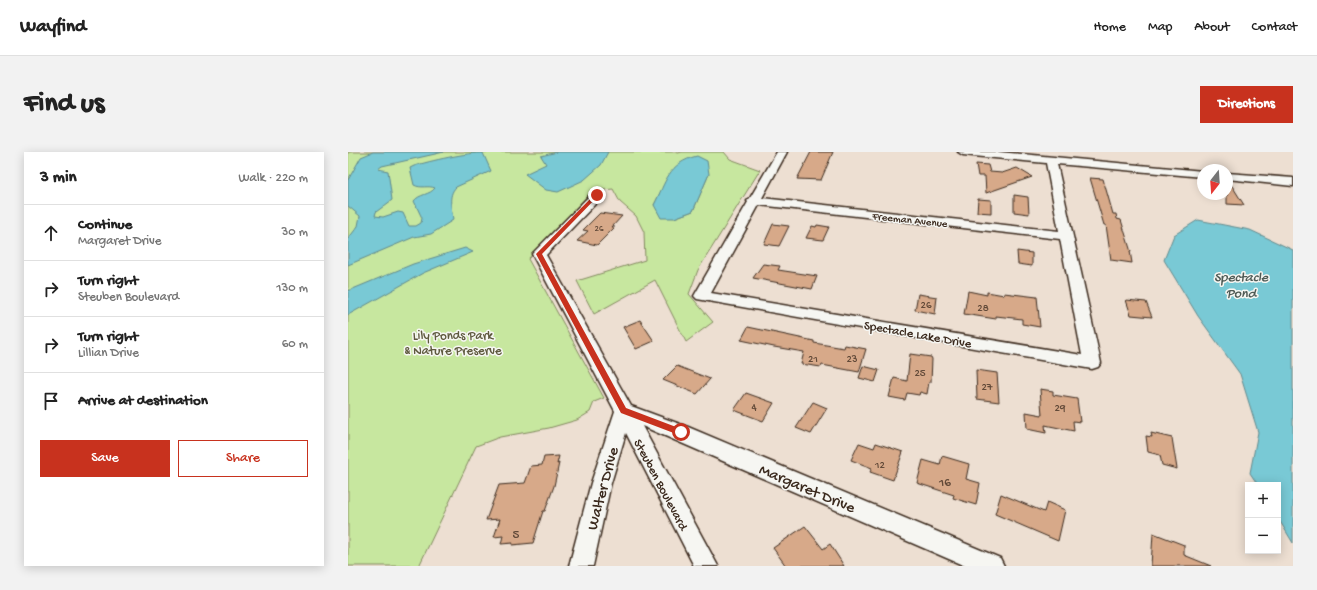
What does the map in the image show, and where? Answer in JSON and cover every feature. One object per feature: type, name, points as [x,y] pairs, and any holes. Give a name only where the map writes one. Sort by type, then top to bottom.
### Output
[{"type":"street","name":"Spectacle Lake Drive","points":[[782,152],[753,201],[702,296],[1092,362],[1052,160]]},
{"type":"street","points":[[963,152],[1197,173]]},
{"type":"street","points":[[1233,177],[1293,182]]},
{"type":"street","name":"Steuben Boulevard","points":[[597,195],[539,254],[624,410],[706,566]]},
{"type":"street","name":"Freeman Avenue","points":[[753,201],[1067,236]]},
{"type":"street","name":"Walter Drive","points":[[581,566],[601,483],[624,410]]},
{"type":"street","name":"Margaret Drive","points":[[624,410],[681,432],[992,566]]},
{"type":"green space","name":"Lily Ponds Park & Nature Preserve","points":[[348,152],[724,152],[730,159],[760,170],[698,270],[689,294],[713,322],[686,342],[655,280],[594,314],[577,281],[645,260],[644,232],[636,216],[620,202],[613,189],[592,191],[528,259],[604,398],[594,402],[590,412],[577,420],[549,428],[500,437],[476,446],[419,566],[348,566]],"holes":[[[709,174],[693,211],[674,218],[654,205],[661,191]]]},
{"type":"water","points":[[373,152],[444,152],[382,166],[378,169],[388,171],[392,200],[376,212],[375,216],[383,217],[398,212],[403,213],[409,226],[416,226],[421,223],[422,218],[414,201],[435,188],[419,187],[414,185],[410,168],[449,157],[483,153],[491,171],[456,187],[451,198],[453,220],[431,234],[414,237],[348,265],[348,239],[358,226],[360,216],[348,206],[348,180],[361,157]]},
{"type":"water","points":[[557,152],[608,152],[601,165],[584,180],[558,192],[546,190],[525,174],[546,164],[541,156]]},
{"type":"water","points":[[697,156],[707,161],[709,174],[693,211],[674,218],[661,218],[654,205],[669,174],[680,163]]},
{"type":"water","name":"Spectacle Pond","points":[[1198,220],[1250,230],[1293,250],[1293,543],[1281,523],[1281,482],[1256,482],[1250,473],[1258,432],[1240,374],[1198,316],[1164,260],[1174,235]]},
{"type":"water","points":[[465,248],[473,252],[423,273],[348,315],[348,291],[413,264]]},
{"type":"building","points":[[811,152],[833,152],[821,180],[797,179]]},
{"type":"building","points":[[976,164],[988,165],[990,172],[1002,173],[1017,168],[1032,177],[986,193],[985,176],[978,176]]},
{"type":"building","points":[[1090,178],[1103,179],[1113,214],[1116,214],[1117,219],[1121,220],[1131,252],[1130,251],[1132,263],[1111,260],[1106,225],[1104,225]]},
{"type":"building","points":[[1233,187],[1244,205],[1227,204],[1227,200],[1233,200]]},
{"type":"building","points":[[1014,195],[1028,197],[1029,214],[1014,212]]},
{"type":"building","points":[[978,199],[991,200],[991,213],[977,212]]},
{"type":"building","points":[[600,213],[622,216],[612,227],[615,227],[597,245],[577,241],[588,231],[583,230]]},
{"type":"building","points":[[773,224],[789,226],[779,246],[764,244]]},
{"type":"building","points":[[817,225],[829,227],[823,240],[806,238],[812,226],[816,227]]},
{"type":"building","points":[[1017,251],[1032,253],[1032,266],[1018,264]]},
{"type":"building","points":[[763,264],[780,266],[778,270],[817,276],[812,289],[753,278]]},
{"type":"building","points":[[968,291],[987,295],[987,292],[1004,295],[1004,293],[1037,297],[1040,327],[1022,324],[1022,319],[996,316],[996,319],[964,314]]},
{"type":"building","points":[[918,294],[937,297],[935,314],[915,310]]},
{"type":"building","points":[[1126,300],[1146,302],[1152,317],[1131,315]]},
{"type":"building","points":[[640,320],[654,341],[636,349],[623,327]]},
{"type":"building","points":[[748,327],[814,341],[814,343],[844,348],[845,345],[866,349],[859,372],[822,365],[821,367],[801,364],[804,352],[741,340]]},
{"type":"building","points":[[910,354],[931,357],[932,359],[931,382],[929,382],[927,394],[920,392],[919,395],[907,393],[905,400],[889,397],[894,378],[907,381]]},
{"type":"building","points":[[677,366],[710,379],[697,394],[663,380]]},
{"type":"building","points":[[863,366],[879,370],[875,382],[859,378]]},
{"type":"building","points":[[976,370],[997,373],[999,402],[977,399]]},
{"type":"building","points":[[1040,389],[1053,391],[1053,395],[1077,399],[1080,422],[1073,421],[1074,431],[1045,425],[1046,433],[1027,429],[1026,412],[1042,415]]},
{"type":"building","points":[[746,393],[774,403],[763,421],[734,410]]},
{"type":"building","points":[[813,402],[827,408],[811,434],[796,428]]},
{"type":"building","points":[[1151,433],[1172,438],[1177,469],[1162,465],[1160,455],[1148,452],[1146,436],[1152,437]]},
{"type":"building","points":[[859,443],[874,448],[876,443],[903,452],[893,480],[870,472],[872,468],[851,460]]},
{"type":"building","points":[[559,456],[554,486],[545,511],[543,511],[533,543],[512,545],[513,543],[501,544],[503,536],[494,537],[500,519],[486,520],[499,485],[525,483],[531,466],[542,465],[544,457]]},
{"type":"building","points":[[942,456],[969,464],[966,479],[980,483],[976,505],[953,498],[954,495],[917,483],[923,460],[940,465]]},
{"type":"building","points":[[1001,494],[1044,512],[1047,502],[1065,510],[1058,541],[995,514]]},
{"type":"building","points":[[805,526],[823,549],[830,544],[844,566],[786,566],[773,548]]},
{"type":"building","points":[[1153,533],[1184,545],[1184,555],[1211,566],[1151,566]]},
{"type":"route","points":[[597,195],[539,254],[624,410],[681,432]]}]
